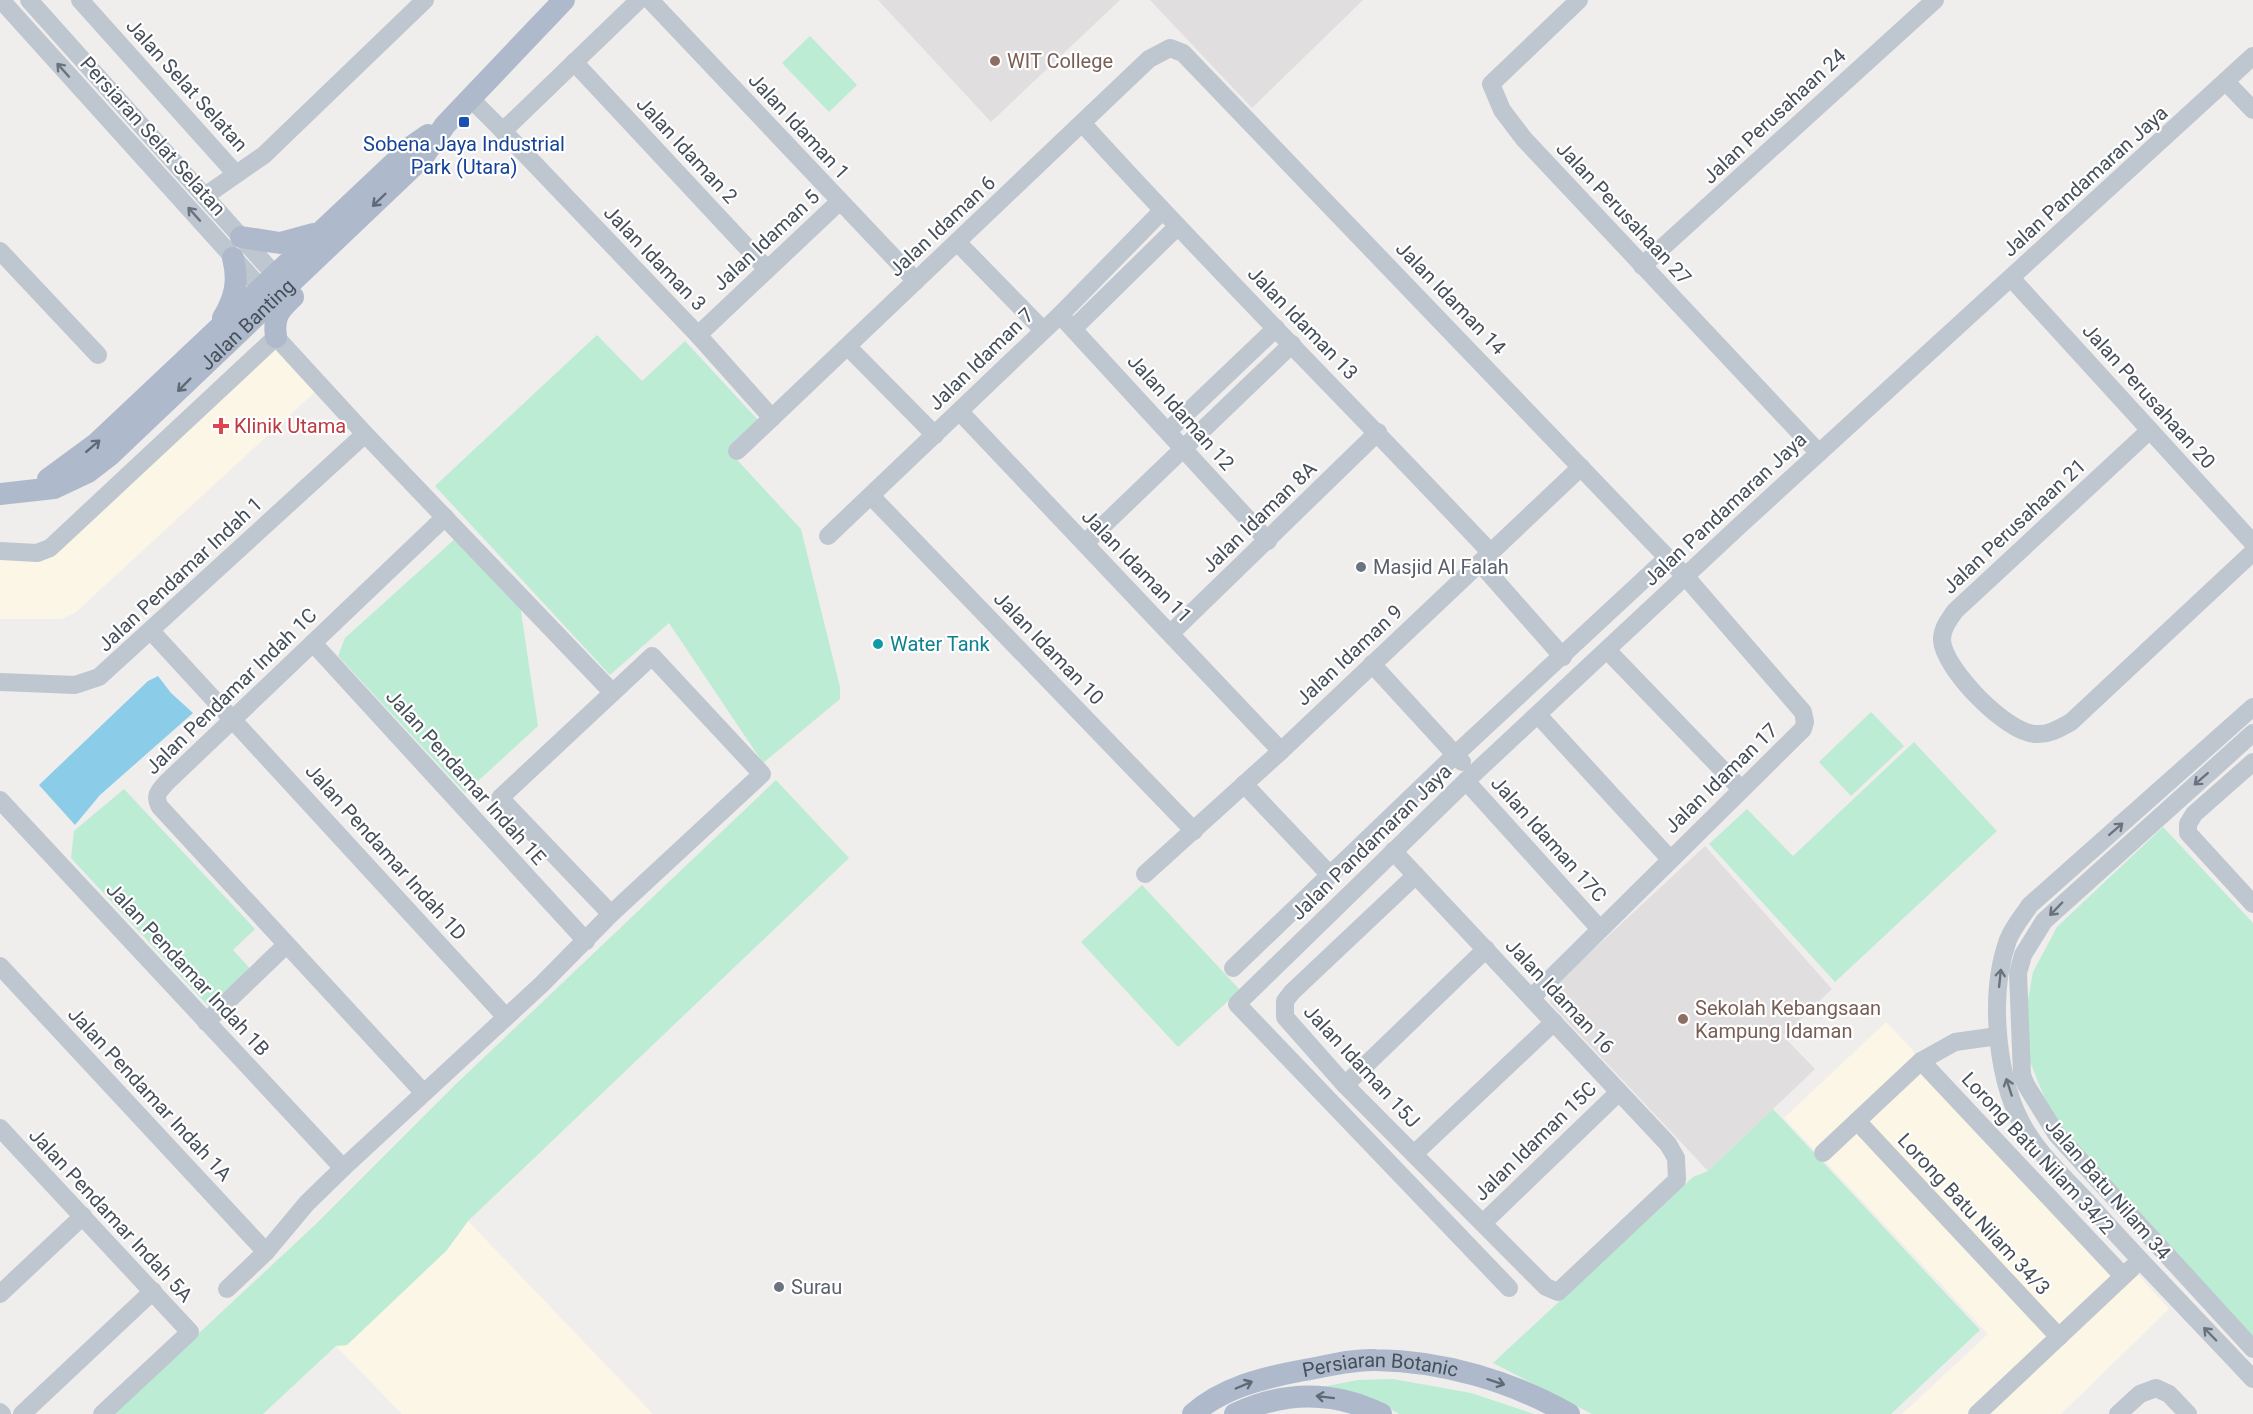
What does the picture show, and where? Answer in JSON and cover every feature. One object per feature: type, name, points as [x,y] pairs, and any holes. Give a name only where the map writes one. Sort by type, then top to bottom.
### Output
[{"type":"main road","name":"Jalan Banting","points":[[0,494],[54,488],[88,472],[103,460],[273,288],[325,239],[423,157],[445,125],[564,1]]},
{"type":"main road","points":[[215,332],[236,290],[237,247],[325,239],[312,278],[278,312],[274,322],[276,337]]},
{"type":"main road","name":"Jalan Banting","points":[[27,490],[84,454],[215,332],[273,288]]},
{"type":"main road","name":"Persiaran Botanic","points":[[1193,1414],[1233,1390],[1259,1379],[1375,1360],[1452,1368],[1503,1384],[1569,1414]]},
{"type":"main road","name":"Persiaran Botanic","points":[[1235,1414],[1254,1405],[1291,1396],[1324,1395],[1349,1401],[1381,1414]]},
{"type":"street","name":"Persiaran Selat Selatan","points":[[29,0],[205,196],[237,247]]},
{"type":"street","name":"Jalan Selat Selatan","points":[[80,0],[236,174]]},
{"type":"street","points":[[205,196],[264,155],[425,0]]},
{"type":"street","points":[[503,131],[639,0]]},
{"type":"street","name":"Jalan Idaman 1","points":[[650,0],[916,281]]},
{"type":"street","name":"Jalan Perusahaan 27","points":[[1579,0],[1491,84],[1502,111],[1524,139],[1819,453]]},
{"type":"street","name":"Jalan Perusahaan 24","points":[[1642,266],[1935,0]]},
{"type":"street","name":"Persiaran Selat Selatan","points":[[1,1],[237,247],[273,288]]},
{"type":"street","name":"Jalan Idaman 6","points":[[737,451],[1160,51],[1170,48],[1183,52]]},
{"type":"street","name":"Jalan Idaman 14","points":[[1183,52],[1685,576]]},
{"type":"street","name":"Jalan Pandamaran Jaya","points":[[1509,1288],[1237,1004],[1470,777],[1685,576],[2227,83],[2253,56]]},
{"type":"street","name":"Jalan Idaman 2","points":[[574,62],[767,269]]},
{"type":"street","points":[[2227,83],[2253,110]]},
{"type":"street","name":"Jalan Idaman 3","points":[[470,98],[698,335],[772,418]]},
{"type":"street","name":"Jalan Idaman 13","points":[[1083,124],[1177,227],[1378,432],[1486,558],[1563,657]]},
{"type":"street","name":"Jalan Idaman 5","points":[[698,335],[839,202]]},
{"type":"street","name":"Jalan Idaman 7","points":[[828,536],[1060,315],[1162,211]]},
{"type":"street","points":[[1074,328],[1177,227]]},
{"type":"street","points":[[958,243],[1043,330]]},
{"type":"street","points":[[0,251],[98,355]]},
{"type":"street","name":"Jalan Perusahaan 20","points":[[2011,278],[2253,543]]},
{"type":"street","name":"Jalan Idaman 12","points":[[1060,315],[1268,541]]},
{"type":"street","points":[[1168,431],[1276,328]]},
{"type":"street","points":[[0,551],[37,552],[50,548],[276,337],[364,434],[612,692]]},
{"type":"street","points":[[1085,543],[1292,344]]},
{"type":"street","points":[[848,347],[935,435]]},
{"type":"street","name":"Jalan Idaman 11","points":[[960,412],[1281,751]]},
{"type":"street","name":"Jalan Perusahaan 21","points":[[2150,430],[1955,611],[1944,627],[1942,640],[1945,655],[1952,667],[2006,723],[2021,731],[2037,735],[2055,731],[2071,723],[2253,552]]},
{"type":"street","name":"Jalan Idaman 8A","points":[[1171,633],[1378,432]]},
{"type":"street","name":"Jalan Pendamar Indah 1","points":[[0,682],[55,686],[85,683],[110,670],[364,434]]},
{"type":"street","name":"Jalan Idaman 9","points":[[1145,874],[1281,751],[1581,467]]},
{"type":"street","name":"Jalan Idaman 10","points":[[871,496],[1194,831]]},
{"type":"street","name":"Jalan Pendamar Indah 1C","points":[[423,1092],[160,807],[156,799],[158,792],[166,783],[445,517]]},
{"type":"street","name":"Jalan Pandamaran Jaya","points":[[1233,968],[1456,754],[1667,558]]},
{"type":"street","name":"Jalan Idaman 17","points":[[1531,998],[1599,928],[1803,729],[1805,722],[1803,712],[1685,576]]},
{"type":"street","name":"Jalan Pendamar Indah 1D","points":[[152,631],[505,1016]]},
{"type":"street","name":"Jalan Pendamar Indah 1E","points":[[313,643],[586,941]]},
{"type":"street","points":[[1607,650],[1741,789]]},
{"type":"street","points":[[227,1289],[266,1252],[307,1203],[343,1168],[762,774],[652,656],[500,798],[611,914]]},
{"type":"street","name":"Jalan Idaman 17C","points":[[1372,664],[1456,754],[1470,777],[1599,928]]},
{"type":"street","name":"Jalan Batu Nilam 34","points":[[2252,1377],[2139,1261],[2028,1134],[2005,1074],[1998,1036],[2000,976],[2014,927],[2030,905],[2253,707]]},
{"type":"street","points":[[2182,771],[2199,762],[2229,736],[2235,734],[2250,741],[2253,713]]},
{"type":"street","points":[[1538,715],[1670,859]]},
{"type":"street","name":"Jalan Batu Nilam 34","points":[[2250,741],[2142,830],[2044,921],[2023,955],[2018,973],[2017,1003],[2022,1075],[2047,1122],[2253,1349]]},
{"type":"street","points":[[2253,762],[2194,814],[2188,824],[2188,833],[2253,904]]},
{"type":"street","points":[[1244,784],[1330,875]]},
{"type":"street","name":"Jalan Pendamar Indah 1B","points":[[0,800],[343,1168]]},
{"type":"street","name":"Jalan Idaman 16","points":[[1393,851],[1674,1151],[1677,1180],[1564,1288],[1558,1292],[1546,1287]]},
{"type":"street","name":"Jalan Idaman 15J","points":[[1416,875],[1285,1001],[1285,1017],[1345,1085],[1546,1287]]},
{"type":"street","points":[[206,1022],[286,945]]},
{"type":"street","points":[[1345,1085],[1485,949]]},
{"type":"street","name":"Jalan Pendamar Indah 1A","points":[[0,966],[266,1252]]},
{"type":"street","points":[[1998,1036],[2017,1003]]},
{"type":"street","points":[[1414,1154],[1554,1022]]},
{"type":"street","points":[[1823,1153],[1921,1061],[1955,1042],[1998,1036]]},
{"type":"street","points":[[1998,1036],[2022,1075]]},
{"type":"street","name":"Lorong Batu Nilam 34/2","points":[[1921,1061],[2123,1276]]},
{"type":"street","name":"Jalan Idaman 15C","points":[[1483,1223],[1619,1092]]},
{"type":"street","name":"Lorong Batu Nilam 34/3","points":[[1857,1122],[2059,1337]]},
{"type":"street","name":"Jalan Pendamar Indah 5A","points":[[4,1141],[83,1216],[190,1332],[102,1414]]},
{"type":"street","points":[[0,1294],[83,1216]]},
{"type":"street","points":[[1977,1414],[2139,1261]]},
{"type":"street","points":[[22,1414],[153,1291]]},
{"type":"street","points":[[2118,1414],[2140,1394],[2156,1388],[2169,1394],[2188,1414]]},
{"type":"shaded area","name":"WIT College","points":[[878,0],[1120,0],[991,122]]},
{"type":"shaded area","points":[[1150,0],[1363,0],[1252,108]]},
{"type":"shaded area","points":[[276,345],[317,390],[76,612],[62,619],[0,619],[0,556],[38,557]]},
{"type":"shaded area","name":"Sekolah Kebangsaan Kampung Idaman","points":[[1705,846],[1832,989],[1783,1036],[1815,1069],[1708,1171],[1550,1003],[1553,987]]},
{"type":"shaded area","points":[[1886,1022],[1913,1050],[1916,1061],[2122,1282],[2135,1271],[2169,1309],[2061,1414],[1902,1414],[1988,1334],[1784,1118]]},
{"type":"shaded area","points":[[468,1221],[653,1414],[402,1414],[336,1346],[347,1345],[447,1250]]},
{"type":"green space","points":[[810,36],[857,85],[829,112],[782,63]]},
{"type":"green space","points":[[597,335],[642,381],[685,341],[758,420],[728,450],[801,529],[840,687],[840,699],[763,763],[669,623],[610,675],[435,486]]},
{"type":"green space","points":[[457,537],[520,605],[538,726],[465,793],[338,656],[345,638]]},
{"type":"green space","points":[[1871,712],[1904,746],[1851,796],[1819,762]]},
{"type":"green space","points":[[1914,742],[1997,831],[1835,982],[1709,844],[1747,809],[1793,856]]},
{"type":"green space","points":[[776,780],[849,858],[468,1221],[447,1250],[347,1345],[336,1346],[263,1414],[112,1414],[315,1225],[456,1084]]},
{"type":"green space","points":[[124,789],[255,929],[233,950],[253,972],[212,1010],[71,858],[74,831]]},
{"type":"green space","points":[[2163,827],[2253,923],[2253,1338],[2056,1127],[2027,1054],[2028,1000],[2033,972],[2057,927]]},
{"type":"green space","points":[[1142,885],[1240,990],[1178,1047],[1081,942]]},
{"type":"green space","points":[[1773,1109],[1980,1330],[1891,1414],[1592,1414],[1493,1363],[1693,1177],[1708,1171]]},
{"type":"green space","points":[[1393,1379],[1471,1393],[1534,1414],[1399,1414],[1370,1397],[1322,1387],[1358,1380]]},
{"type":"water","points":[[158,676],[171,693],[193,713],[100,795],[75,825],[39,785],[148,681]]},
{"type":"place","name":"WIT College","points":[[995,61]]},
{"type":"place","name":"Sobena Jaya Industrial Park (Utara)","points":[[464,122]]},
{"type":"place","name":"Klinik Utama","points":[[221,426]]},
{"type":"place","name":"Masjid Al Falah","points":[[1361,567]]},
{"type":"place","name":"Water Tank","points":[[878,644]]},
{"type":"place","name":"Sekolah Kebangsaan Kampung Idaman","points":[[1683,1019]]},
{"type":"place","name":"Surau","points":[[779,1287]]}]
